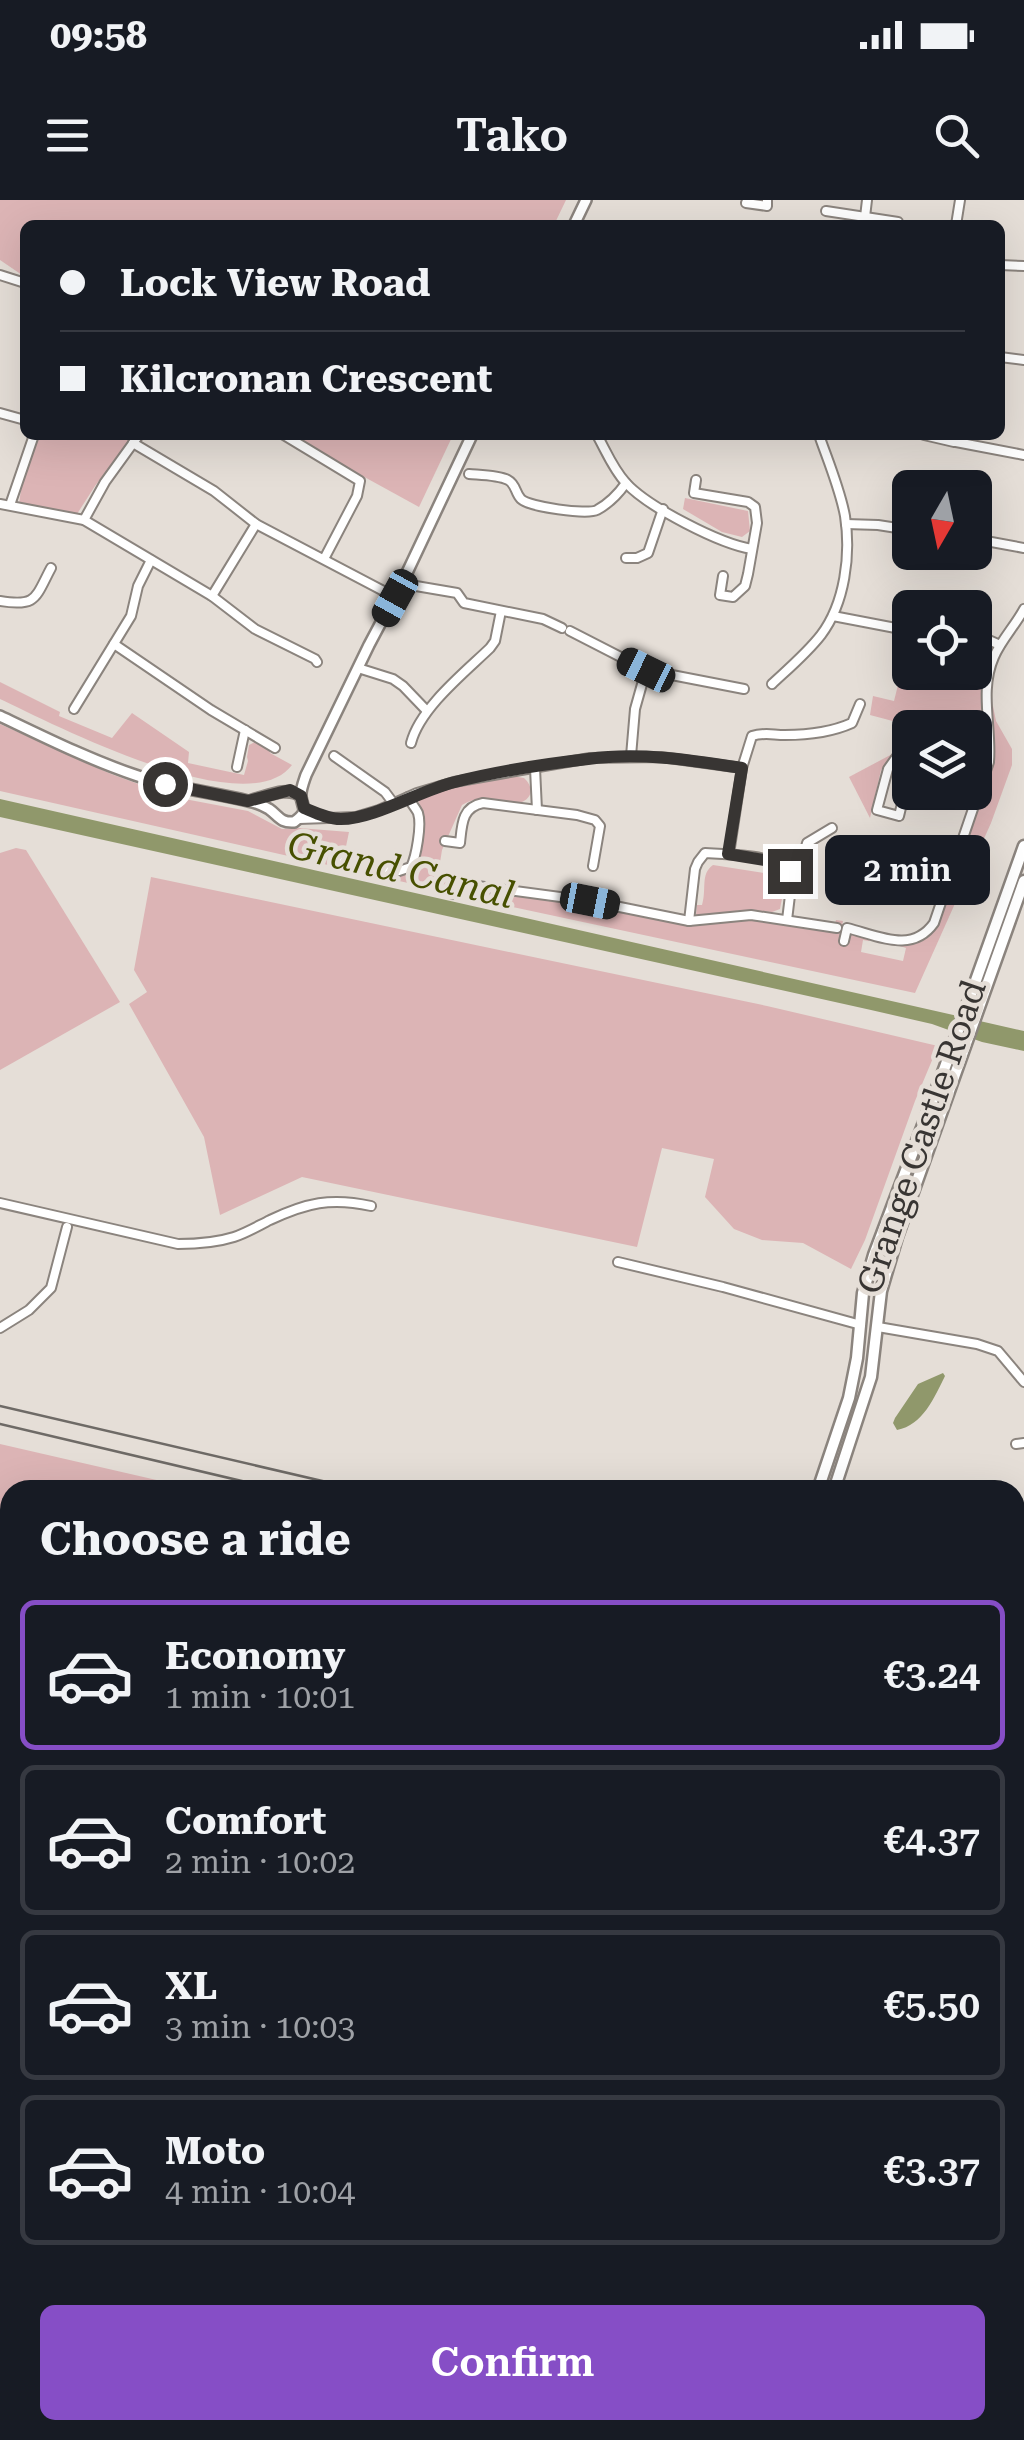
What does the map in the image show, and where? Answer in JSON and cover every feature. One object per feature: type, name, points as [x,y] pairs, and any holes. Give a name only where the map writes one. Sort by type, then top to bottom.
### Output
[{"type":"main road","name":"Grange Castle Road","points":[[837,1480],[871,1376],[881,1291],[1024,846]]},
{"type":"main road","name":"Grange Castle Road","points":[[978,992],[1024,881]]},
{"type":"main road","name":"Grange Castle Road","points":[[821,1480],[849,1398],[863,1293],[874,1255],[951,1068]]},
{"type":"street","points":[[746,203],[767,206],[767,200]]},
{"type":"street","points":[[865,216],[868,200]]},
{"type":"street","points":[[826,211],[887,220]]},
{"type":"street","points":[[32,440],[5,505],[84,520],[212,596],[255,628],[317,662]]},
{"type":"street","points":[[84,520],[104,482],[135,440]]},
{"type":"street","points":[[138,440],[256,524],[395,598]]},
{"type":"street","points":[[292,440],[360,481],[357,496],[324,559]]},
{"type":"street","points":[[299,819],[304,808],[301,796],[306,774],[470,440]]},
{"type":"street","points":[[600,440],[626,484],[722,542],[752,549]]},
{"type":"street","points":[[772,684],[820,636],[833,616],[846,566],[844,513],[821,440]]},
{"type":"street","points":[[946,440],[1024,455]]},
{"type":"street","points":[[469,474],[507,479],[521,499],[531,504],[587,512],[598,509],[626,484]]},
{"type":"street","points":[[696,480],[694,493],[748,502],[755,507],[758,523],[745,586],[733,596],[720,595],[723,576]]},
{"type":"street","points":[[626,558],[648,553],[663,508]]},
{"type":"street","points":[[212,596],[256,524]]},
{"type":"street","points":[[846,524],[892,527]]},
{"type":"street","points":[[992,541],[1024,548]]},
{"type":"street","points":[[74,709],[131,616],[138,586],[151,560]]},
{"type":"street","points":[[0,602],[31,602],[51,568]]},
{"type":"street","points":[[416,586],[457,593],[464,604],[543,620],[646,670],[744,688]]},
{"type":"street","points":[[987,710],[989,670],[1000,644],[1024,609]]},
{"type":"street","points":[[411,743],[426,710],[495,641],[502,611]]},
{"type":"street","points":[[833,616],[892,627]]},
{"type":"street","points":[[992,641],[1000,644]]},
{"type":"street","points":[[114,644],[210,710],[276,748]]},
{"type":"street","points":[[358,668],[393,678],[426,710]]},
{"type":"street","points":[[631,756],[635,709],[646,670]]},
{"type":"street","points":[[728,854],[742,768],[752,736],[842,728],[852,724],[860,704]]},
{"type":"street","points":[[0,716],[137,776],[248,801],[273,811]]},
{"type":"street","points":[[237,767],[245,730]]},
{"type":"street","points":[[334,756],[385,792],[394,804]]},
{"type":"street","points":[[278,794],[273,811],[284,822],[356,817],[454,782],[590,758],[661,756],[742,768]]},
{"type":"street","points":[[892,763],[877,810],[899,816],[900,810]]},
{"type":"street","points":[[535,768],[537,810]]},
{"type":"street","points":[[248,801],[290,790],[306,774]]},
{"type":"street","points":[[290,790],[301,796]]},
{"type":"street","points":[[340,861],[403,871],[414,864],[419,815],[408,798]]},
{"type":"street","points":[[445,841],[460,843],[464,816],[474,805],[577,815],[595,820],[600,826],[594,866]]},
{"type":"street","points":[[304,808],[328,817]]},
{"type":"street","points":[[844,941],[847,928],[896,940],[916,940],[927,933],[934,923],[973,810]]},
{"type":"street","points":[[790,871],[804,854],[807,842],[832,828]]},
{"type":"street","points":[[689,921],[698,862],[705,853],[782,863],[792,879],[787,920]]},
{"type":"street","points":[[383,868],[385,857]]},
{"type":"street","points":[[896,865],[949,880]]},
{"type":"street","points":[[908,886],[912,869]]},
{"type":"street","points":[[453,894],[454,884],[590,901],[689,921],[751,915],[837,928]]},
{"type":"street","points":[[0,1204],[178,1244],[209,1244],[237,1236],[315,1202],[336,1200],[371,1206]]},
{"type":"street","points":[[0,1328],[28,1310],[50,1288],[67,1227]]},
{"type":"street","points":[[618,1262],[861,1325]]},
{"type":"street","points":[[878,1327],[998,1351],[1024,1382]]},
{"type":"shaded area","points":[[0,200],[566,200],[556,220],[20,220],[20,274],[0,260]]},
{"type":"shaded area","points":[[38,440],[129,440],[77,514],[19,505],[22,481]]},
{"type":"shaded area","points":[[297,440],[451,440],[419,507]]},
{"type":"shaded area","points":[[685,498],[748,511],[750,531],[742,537],[722,532],[683,509]]},
{"type":"shaded area","points":[[0,682],[60,712],[59,716],[112,738],[132,713],[189,752],[188,763],[244,775],[249,745],[255,742],[269,747],[270,753],[292,765],[269,780],[235,784],[194,777],[104,747],[0,699]]},
{"type":"shaded area","points":[[897,690],[982,690],[981,710],[892,710],[892,721],[870,715],[873,696],[894,701]]},
{"type":"shaded area","points":[[990,705],[1012,749],[1012,765],[991,823],[915,993],[456,895],[460,887],[588,903],[684,925],[748,920],[833,931],[836,920],[843,921],[839,939],[847,940],[854,934],[872,938],[863,940],[861,952],[903,961],[906,948],[900,946],[923,940],[939,923],[976,810],[992,810]]},
{"type":"shaded area","points":[[0,724],[111,774],[174,797],[248,811],[282,829],[349,832],[344,856],[337,859],[338,866],[399,876],[414,872],[418,860],[424,820],[418,799],[500,777],[524,778],[531,792],[520,803],[483,799],[462,805],[442,850],[438,875],[451,878],[448,892],[0,791]]},
{"type":"shaded area","points":[[892,754],[881,770],[870,818],[849,777]]},
{"type":"shaded area","points":[[0,799],[1024,1031],[1024,1051],[871,1010],[0,817]]},
{"type":"shaded area","points":[[16,848],[26,850],[120,1002],[0,1070],[0,853]]},
{"type":"shaded area","points":[[713,865],[777,875],[783,887],[780,909],[699,917],[697,905],[702,905],[705,877]]},
{"type":"shaded area","points":[[151,877],[767,1006],[938,1046],[851,1269],[803,1243],[762,1240],[734,1229],[705,1197],[714,1159],[662,1148],[637,1247],[302,1177],[220,1215],[204,1137],[129,1004],[147,992],[134,970]]},
{"type":"shaded area","points":[[943,1373],[945,1376],[927,1409],[914,1423],[897,1430],[895,1418],[918,1384]]},
{"type":"shaded area","points":[[0,1444],[157,1480],[0,1480]]},
{"type":"railway","points":[[0,1406],[318,1480]]},
{"type":"railway","points":[[0,1424],[238,1480]]},
{"type":"route","points":[[165,784],[248,801],[294,791],[301,796],[304,808],[342,819],[380,810],[454,782],[590,758],[661,756],[742,768],[728,854],[782,863],[790,871]]},
{"type":"water label","name":"Grand Canal","points":[[401,870]]}]
